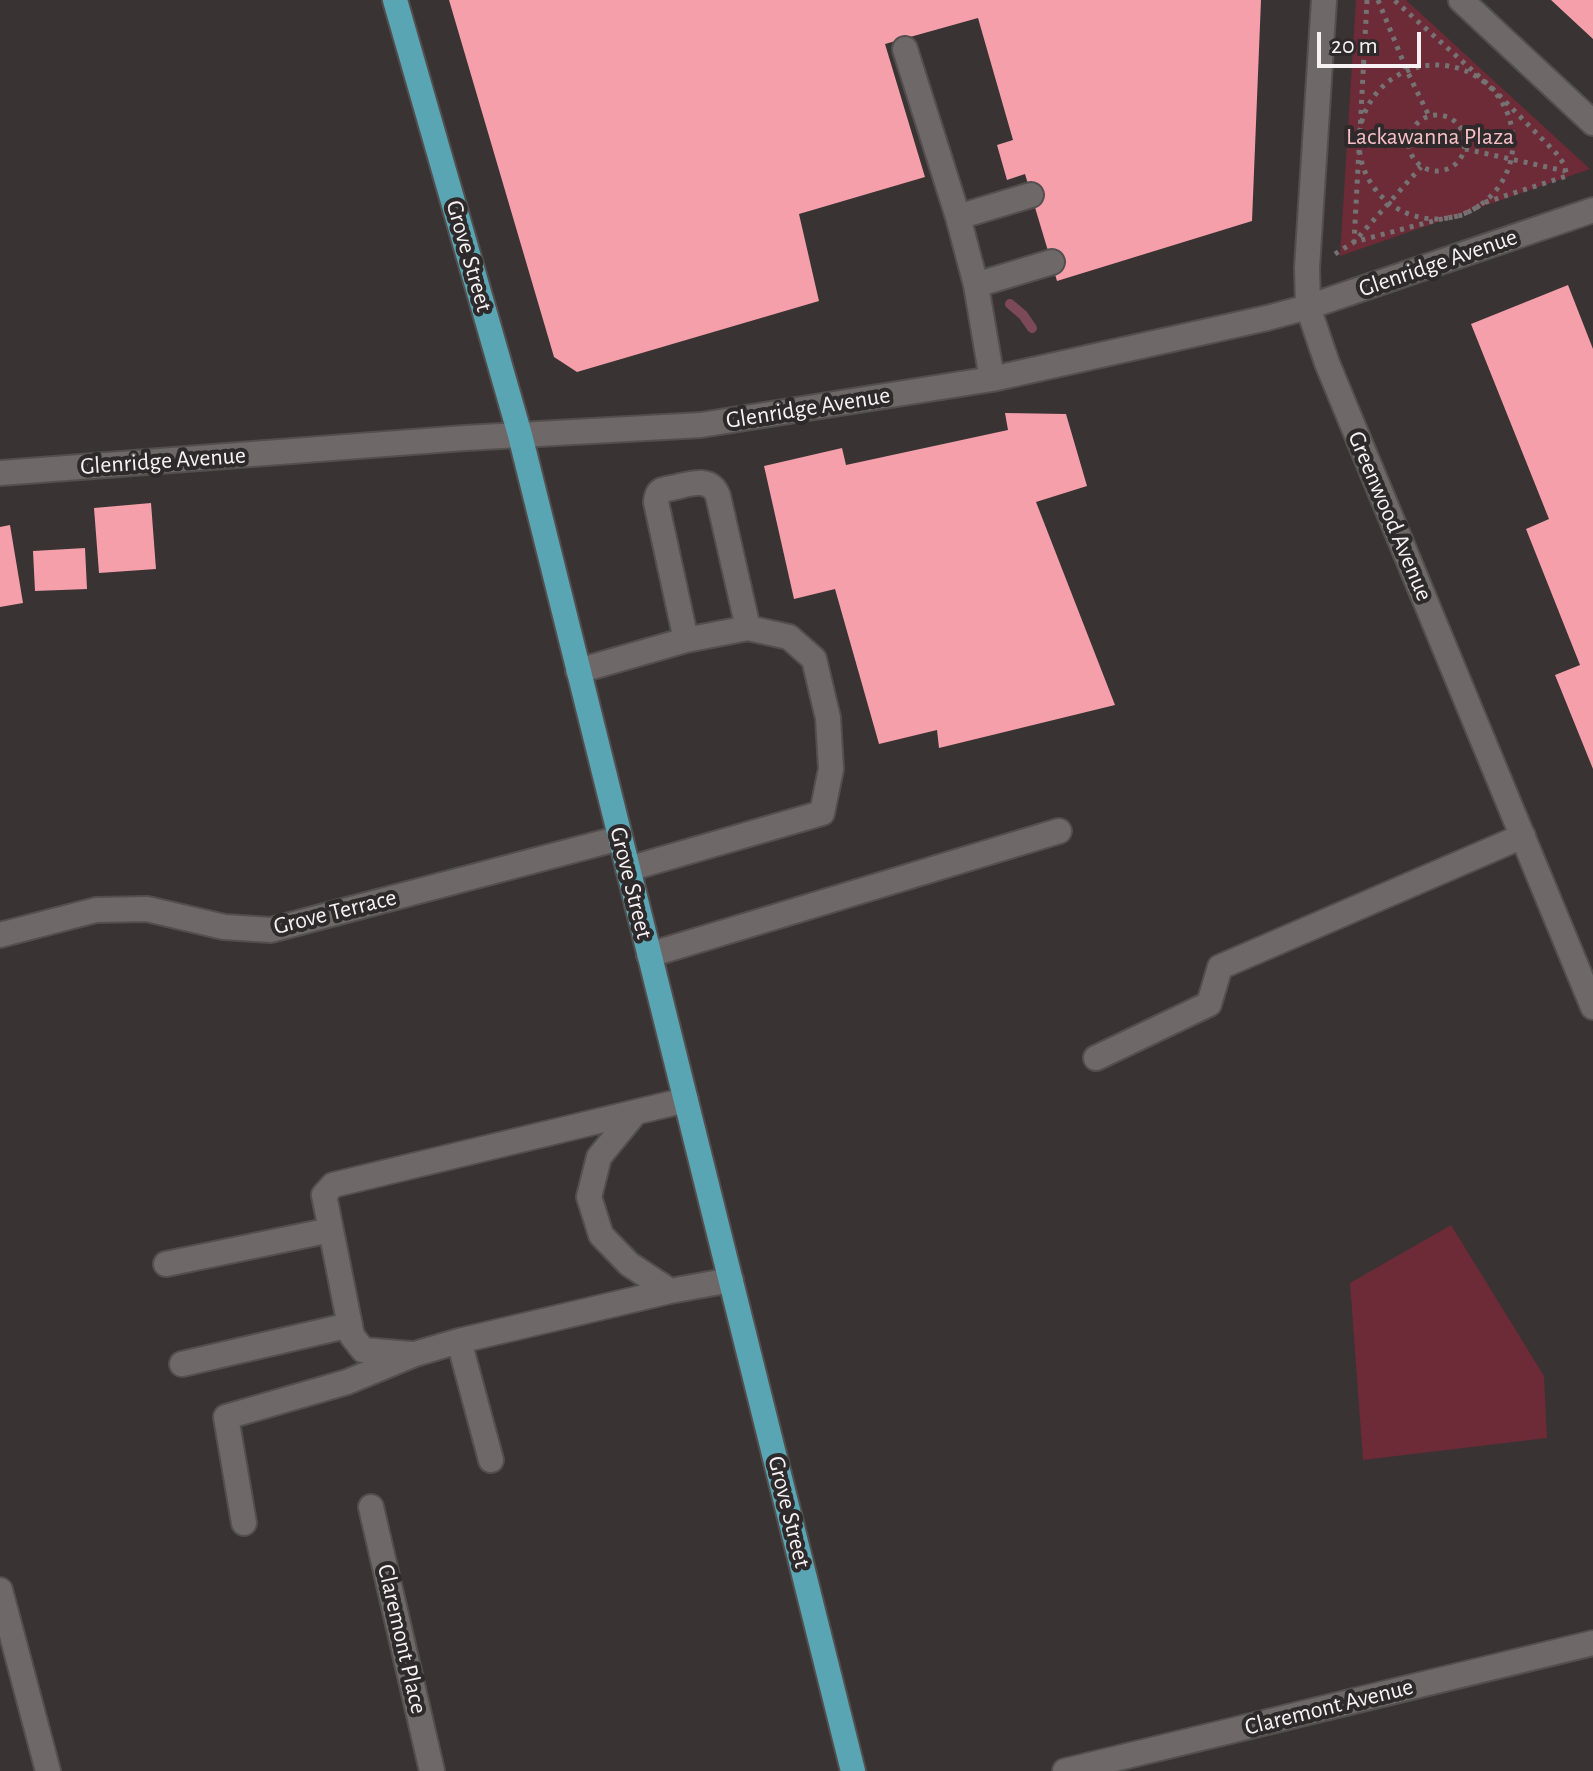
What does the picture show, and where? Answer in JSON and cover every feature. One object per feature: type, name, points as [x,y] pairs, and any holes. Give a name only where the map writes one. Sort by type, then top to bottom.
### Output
[{"type":"main road","name":"Grove Street","points":[[395,0],[520,435],[853,1771]]},
{"type":"street","name":"Greenwood Avenue","points":[[1324,0],[1307,268],[1308,307],[1327,363],[1591,995]]},
{"type":"street","points":[[1461,0],[1593,123]]},
{"type":"street","points":[[905,49],[976,285],[992,379]]},
{"type":"street","points":[[958,217],[1031,195]]},
{"type":"street","name":"Glenridge Avenue","points":[[0,473],[701,425],[992,379],[1308,307],[1593,210]]},
{"type":"street","points":[[976,285],[1052,262]]},
{"type":"street","points":[[686,640],[656,502],[663,490],[697,483],[715,488],[718,496],[748,628]]},
{"type":"street","points":[[578,671],[686,640],[748,628],[789,637],[814,659],[828,718],[831,769],[822,813],[628,869]]},
{"type":"street","points":[[649,955],[1059,831]]},
{"type":"street","points":[[1096,1058],[1209,1004],[1220,967],[1523,836]]},
{"type":"street","name":"Grove Terrace","points":[[0,935],[96,910],[147,909],[224,927],[271,930],[620,838]]},
{"type":"street","points":[[415,1354],[363,1350],[352,1336],[324,1195],[333,1185],[686,1100]]},
{"type":"street","points":[[635,1113],[599,1157],[589,1197],[601,1235],[629,1264],[670,1291]]},
{"type":"street","points":[[166,1264],[331,1230]]},
{"type":"street","points":[[244,1523],[226,1417],[347,1382],[415,1354],[459,1341],[670,1291],[731,1280]]},
{"type":"street","points":[[182,1364],[350,1325]]},
{"type":"street","points":[[459,1341],[491,1460]]},
{"type":"street","name":"Claremont Place","points":[[371,1507],[432,1771]]},
{"type":"street","points":[[0,1590],[48,1771]]},
{"type":"street","name":"Claremont Avenue","points":[[1065,1771],[1593,1643]]},
{"type":"path","points":[[1354,242],[1367,0]]},
{"type":"path","points":[[1378,0],[1429,116]]},
{"type":"path","points":[[1354,242],[1463,215],[1486,202],[1567,176],[1564,164],[1556,153],[1492,88],[1394,0]]},
{"type":"path","points":[[1423,65],[1448,65],[1471,74],[1492,88],[1506,108],[1513,133],[1511,160],[1502,182],[1485,200],[1463,215],[1412,218],[1389,204],[1371,185],[1360,161],[1359,135],[1367,110],[1379,89],[1407,71],[1423,65]]},
{"type":"path","points":[[1439,114],[1456,122],[1463,130],[1465,149],[1455,165],[1438,172],[1421,167],[1414,161],[1410,152],[1410,135],[1420,120],[1439,114]]},
{"type":"path","points":[[1465,149],[1566,171]]},
{"type":"path","points":[[1307,268],[1354,242],[1421,167]]},
{"type":"green space","name":"Lackawanna Plaza","points":[[1356,0],[1406,0],[1590,169],[1340,256]]},
{"type":"green space","points":[[1451,1225],[1544,1376],[1547,1438],[1363,1460],[1350,1283]]},
{"type":"building","points":[[449,0],[1261,0],[1252,221],[1057,281],[1025,174],[1007,180],[997,145],[1013,140],[978,18],[885,44],[925,177],[799,214],[819,301],[577,372],[554,357]]},
{"type":"building","points":[[1551,0],[1593,0],[1593,39]]},
{"type":"building","points":[[1568,285],[1593,349],[1593,769],[1555,675],[1580,665],[1526,529],[1549,519],[1471,324]]},
{"type":"building","points":[[1005,413],[1066,414],[1087,486],[1036,502],[1115,705],[939,748],[937,730],[879,744],[835,589],[794,599],[764,466],[842,448],[846,465],[1008,430]]},
{"type":"building","points":[[151,503],[156,569],[99,573],[94,508]]},
{"type":"building","points":[[10,525],[23,603],[0,607],[0,527]]},
{"type":"building","points":[[85,548],[87,589],[35,591],[33,551]]},
{"type":"waterway","points":[[1010,304],[1032,328]]}]
